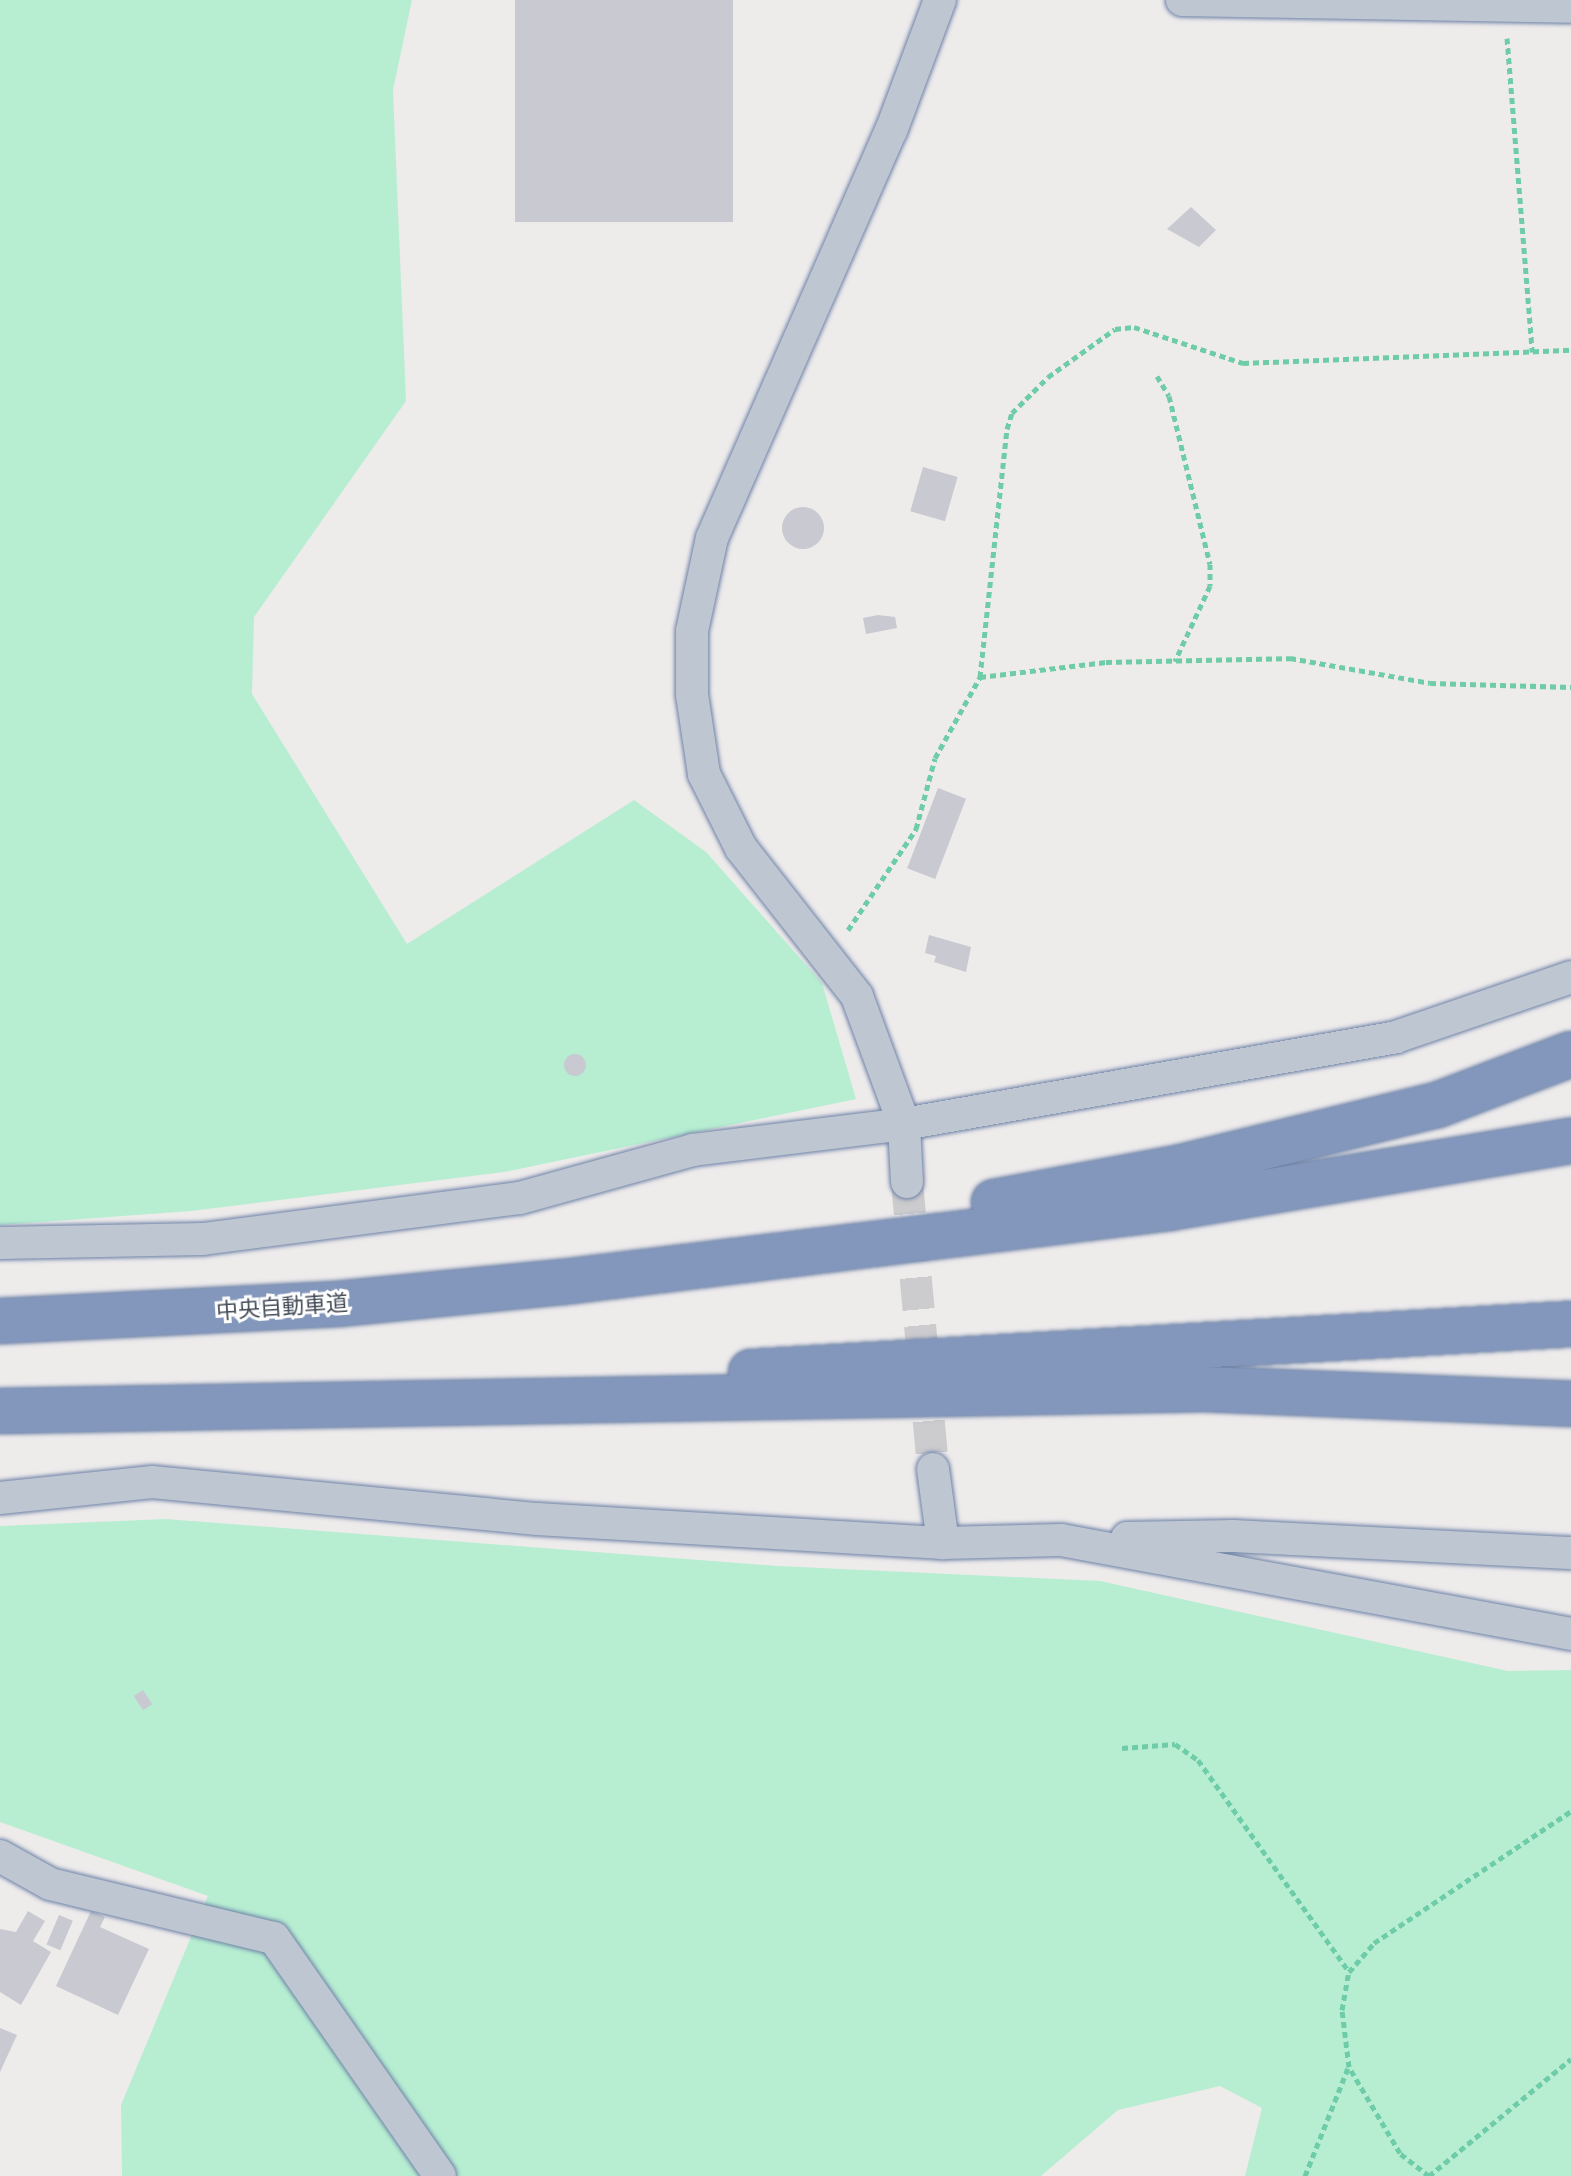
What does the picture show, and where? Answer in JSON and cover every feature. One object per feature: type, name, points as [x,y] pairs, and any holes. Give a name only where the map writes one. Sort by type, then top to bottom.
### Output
[{"type":"highway","points":[[563,1282],[1178,1168],[1437,1105],[1571,1054]]},
{"type":"highway","points":[[563,1282],[1169,1208],[1571,1141]]},
{"type":"highway","name":"中央自動車道","points":[[0,1321],[337,1304],[563,1282]]},
{"type":"highway","points":[[470,1402],[834,1363],[1571,1324]]},
{"type":"highway","points":[[0,1411],[1204,1389],[1571,1404]]},
{"type":"street","points":[[907,1182],[904,1124],[857,996],[829,954],[741,848],[704,774],[692,695],[692,631],[712,538],[891,131],[940,0]]},
{"type":"street","points":[[1182,0],[1571,7]]},
{"type":"street","points":[[0,1243],[203,1239],[475,1204],[693,1150],[904,1124],[1396,1037],[1571,977]]},
{"type":"street","points":[[933,1469],[943,1543]]},
{"type":"street","points":[[0,1498],[152,1482],[537,1519],[943,1543],[1233,1536],[1571,1553]]},
{"type":"street","points":[[1061,1540],[1571,1634]]},
{"type":"street","points":[[0,1856],[50,1884],[274,1938],[440,2176]]},
{"type":"path","points":[[1505,5],[1532,352]]},
{"type":"path","points":[[829,954],[896,866],[916,829],[935,758],[980,677],[1012,413],[1115,329],[1134,327],[1243,363],[1571,350]]},
{"type":"path","points":[[1157,376],[1169,396],[1210,564],[1210,586],[1175,662]]},
{"type":"path","points":[[980,677],[1175,662],[1290,658],[1430,683],[1571,687]]},
{"type":"path","points":[[1122,1748],[1175,1744],[1198,1760],[1349,1972]]},
{"type":"path","points":[[1571,1811],[1374,1943],[1349,1972],[1342,2010],[1349,2067],[1400,2153],[1429,2176],[1571,2059]]},
{"type":"path","points":[[1305,2176],[1349,2067]]},
{"type":"green space","points":[[0,0],[412,0],[393,90],[406,401],[254,617],[252,694],[407,944],[634,800],[706,852],[822,983],[856,1099],[504,1172],[191,1211],[0,1225]]},
{"type":"green space","points":[[166,1519],[778,1566],[1100,1581],[1508,1671],[1571,1670],[1571,2176],[1245,2176],[1262,2108],[1220,2086],[1118,2110],[1041,2176],[122,2176],[121,2105],[208,1896],[0,1822],[0,1526]]},
{"type":"building","points":[[515,0],[733,0],[733,222],[515,222]]},
{"type":"building","points":[[1191,207],[1216,230],[1199,247],[1167,229]]},
{"type":"building","points":[[923,467],[958,477],[945,521],[910,511]]},
{"type":"building","points":[[803,507],[818,513],[824,528],[818,543],[803,549],[788,543],[782,528],[788,513]]},
{"type":"building","points":[[878,615],[895,617],[897,628],[866,634],[863,618]]},
{"type":"building","points":[[938,788],[966,799],[935,879],[907,868]]},
{"type":"building","points":[[929,935],[971,947],[966,972],[934,962],[936,956],[925,953]]},
{"type":"building","points":[[575,1054],[583,1057],[586,1065],[583,1073],[575,1076],[567,1073],[564,1065],[567,1057]]},
{"type":"building","points":[[143,1690],[152,1704],[143,1710],[134,1696]]},
{"type":"building","points":[[28,1911],[45,1921],[33,1941],[51,1952],[21,2005],[0,1992],[0,1929],[16,1932]]},
{"type":"building","points":[[91,1911],[105,1917],[100,1927],[149,1949],[118,2015],[56,1986]]},
{"type":"building","points":[[59,1915],[73,1921],[60,1950],[46,1944]]},
{"type":"building","points":[[0,2028],[17,2035],[0,2072]]},
{"type":"tunnel","points":[[907,1182],[933,1469]]}]
